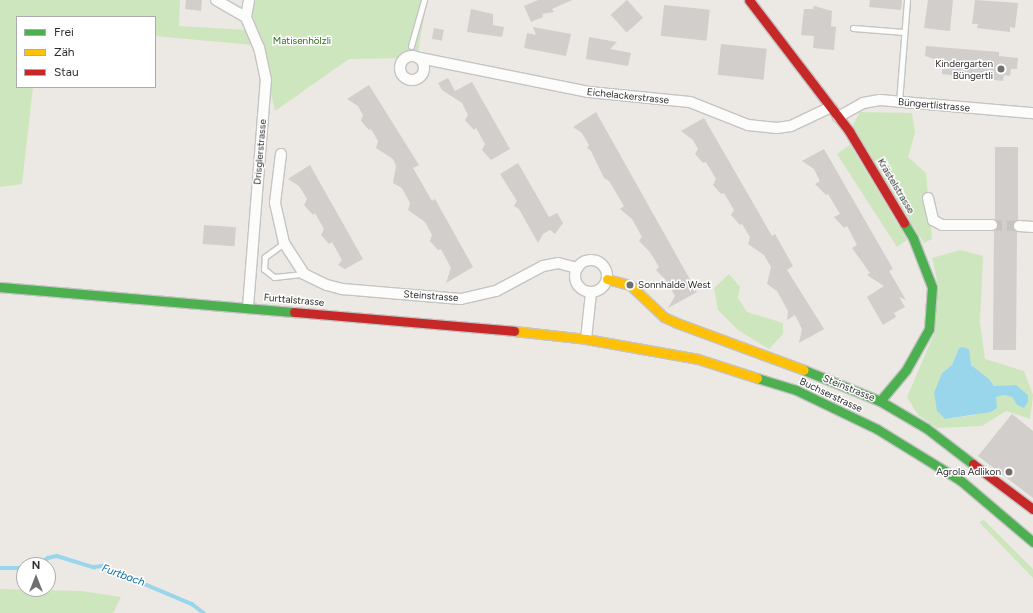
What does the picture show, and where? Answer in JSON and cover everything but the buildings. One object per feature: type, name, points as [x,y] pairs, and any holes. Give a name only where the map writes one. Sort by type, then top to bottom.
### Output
[{"type":"main road","name":"Krästelstrasse","points":[[749,0],[838,117],[864,155],[913,238],[932,286],[929,329],[906,370],[880,401]]},
{"type":"main road","name":"Steinstrasse","points":[[607,279],[630,285],[664,316],[677,323],[759,351],[880,401],[926,428],[1033,509]]},
{"type":"main road","name":"Furttalstrasse","points":[[0,287],[248,307],[586,339]]},
{"type":"main road","name":"Buchserstrasse","points":[[586,339],[698,359],[796,390],[877,429],[960,480],[1033,542]]},
{"type":"street","points":[[216,0],[246,17],[249,0]]},
{"type":"street","name":"Drisglerstrasse","points":[[246,17],[260,48],[266,80],[248,307]]},
{"type":"street","name":"Eichelackerstrasse","points":[[420,58],[589,92],[690,102],[748,125],[777,128],[791,126],[830,107]]},
{"type":"street","name":"Büngertlistrasse","points":[[838,117],[862,103],[899,102],[1033,113]]},
{"type":"street","points":[[281,154],[275,204],[284,243],[304,274]]},
{"type":"street","points":[[928,198],[933,220],[942,224],[992,226]]},
{"type":"street","points":[[1019,226],[1033,227]]},
{"type":"street","points":[[586,261],[596,261],[605,268],[607,279],[602,289],[590,293],[581,289],[576,282],[577,268],[586,261]]},
{"type":"street","name":"Steinstrasse","points":[[304,274],[342,289],[461,299],[496,291],[543,266],[558,263],[577,268]]},
{"type":"street","points":[[586,339],[590,293]]},
{"type":"lane","points":[[411,46],[424,0]]},
{"type":"lane","points":[[899,102],[907,0]]},
{"type":"lane","points":[[853,28],[904,32]]},
{"type":"lane","name":"Steinstrasse","points":[[284,243],[265,257],[264,269],[274,277],[304,274]]},
{"type":"green space","points":[[0,0],[180,0],[179,26],[248,30],[252,45],[156,36],[156,16],[16,16],[16,88],[33,88],[22,184],[0,187]]},
{"type":"green space","name":"Matisenhölzli","points":[[255,0],[427,0],[417,58],[349,59],[275,111],[252,12]]},
{"type":"green space","points":[[860,112],[912,113],[915,133],[908,157],[926,173],[932,239],[924,243],[852,127]]},
{"type":"green space","points":[[850,145],[907,240],[897,247],[837,154]]},
{"type":"green space","points":[[960,250],[983,256],[980,322],[985,359],[1024,371],[1033,395],[1030,419],[1006,411],[982,426],[937,428],[918,415],[907,397],[934,334],[938,285],[932,258]],"holes":[[[959,348],[971,365],[989,379],[994,386],[1016,385],[1028,395],[1017,405],[1012,397],[1004,395],[996,397],[975,415],[945,419],[942,373],[952,365]]]},
{"type":"green space","points":[[729,274],[740,287],[738,298],[747,312],[783,323],[783,334],[769,349],[738,330],[718,310],[714,288]]},
{"type":"green space","points":[[984,520],[1033,569],[1033,578],[979,522]]},
{"type":"green space","points":[[0,589],[16,589],[16,597],[56,597],[56,590],[81,591],[121,597],[113,613],[0,613]]},
{"type":"water","points":[[962,347],[969,349],[971,365],[989,379],[994,386],[1016,385],[1028,395],[1028,402],[1024,408],[1017,405],[1012,397],[1004,395],[996,397],[997,408],[991,412],[945,419],[937,411],[934,393],[942,373],[952,365],[959,348]]},
{"type":"waterway","name":"Furtbach","points":[[52,557],[57,556],[94,567],[102,566],[192,604],[204,613]]},
{"type":"waterway","name":"Furtbach","points":[[0,568],[16,568]]},
{"type":"tunnel","points":[[992,225],[1019,226]]},
{"type":"traffic: fast","points":[[880,401],[906,370],[929,329],[932,287],[913,238],[904,223]]},
{"type":"traffic: fast","points":[[0,287],[294,312]]},
{"type":"traffic: fast","points":[[804,370],[880,401],[926,428],[973,464]]},
{"type":"traffic: fast","points":[[757,378],[796,390],[877,429],[960,480],[1033,542]]},
{"type":"traffic: slow","points":[[607,279],[630,285],[664,317],[804,370]]},
{"type":"traffic: slow","points":[[514,331],[586,339],[698,359],[757,378]]},
{"type":"traffic: jam","points":[[749,0],[849,131],[904,223]]},
{"type":"traffic: jam","points":[[294,312],[514,331]]},
{"type":"traffic: jam","points":[[973,464],[1033,509]]},
{"type":"place","name":"Kindergarten Büngertli","points":[[1001,69]]},
{"type":"place","name":"Sonnhalde West","points":[[630,285]]},
{"type":"place","name":"Agrola Adlikon","points":[[1009,472]]}]
